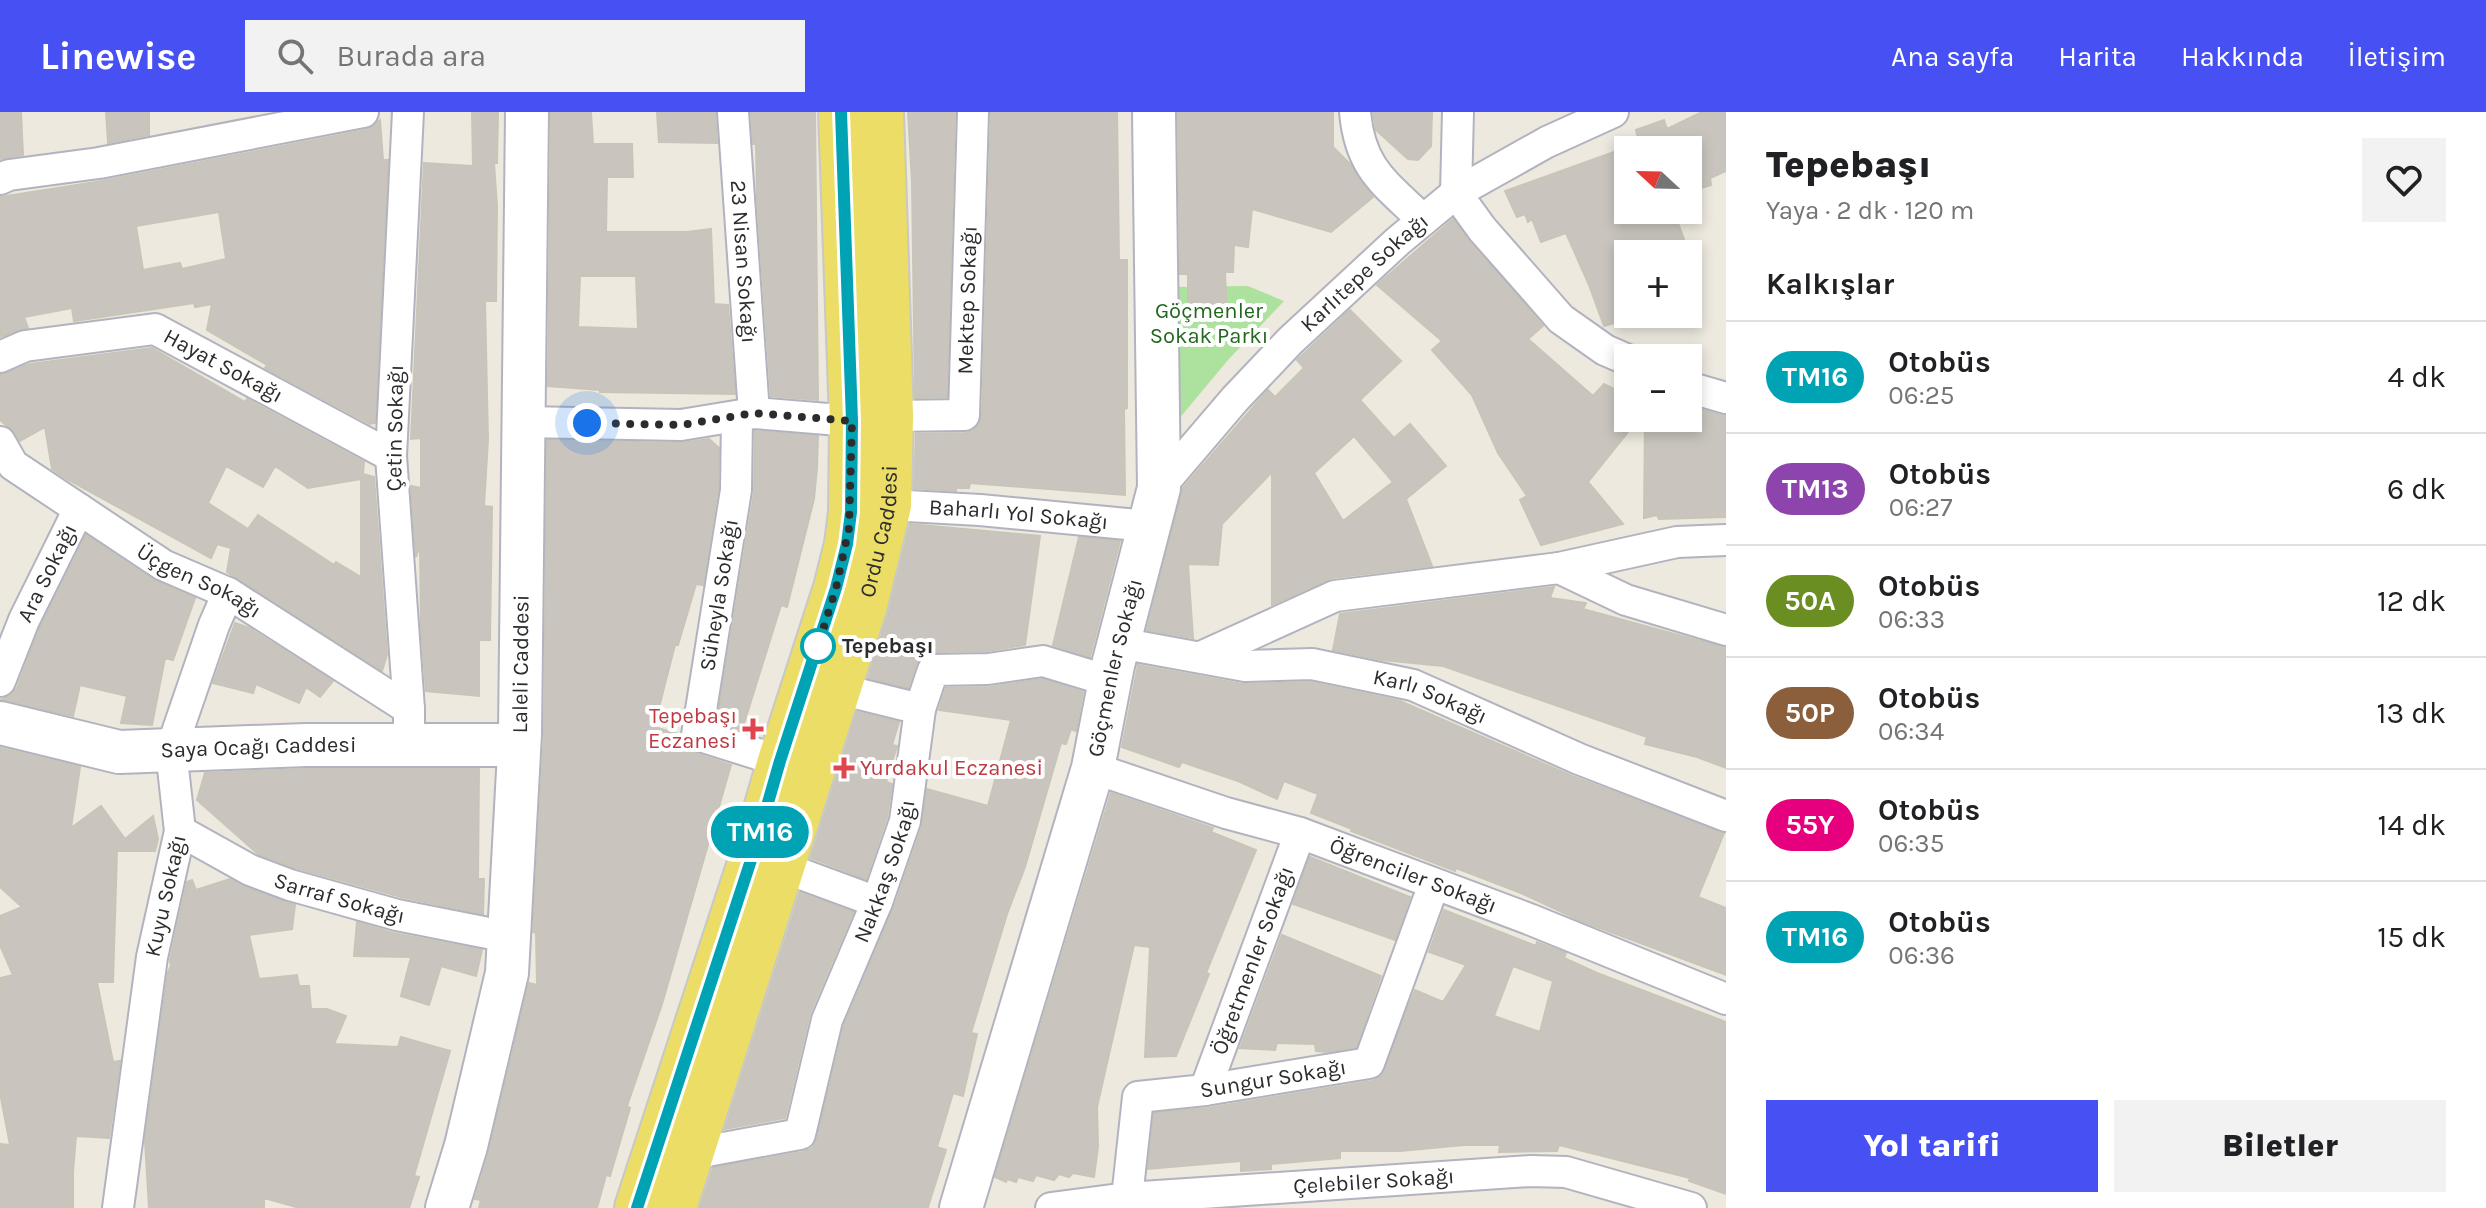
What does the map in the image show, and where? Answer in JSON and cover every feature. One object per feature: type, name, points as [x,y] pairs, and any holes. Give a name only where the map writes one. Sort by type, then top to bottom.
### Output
[{"type":"main road","name":"Ordu Caddesi","points":[[637,1208],[754,851],[780,761],[821,705],[865,605],[889,505],[871,418],[841,112]]},
{"type":"main road","name":"Ordu Caddesi","points":[[674,1208],[782,867],[821,705],[836,588],[871,418],[881,112]]},
{"type":"street","points":[[0,179],[363,112]]},
{"type":"street","name":"Çetin Sokağı","points":[[408,112],[391,456],[409,726]]},
{"type":"street","name":"Laleli Caddesi","points":[[447,1208],[466,1146],[507,973],[519,745],[527,112]]},
{"type":"street","name":"23 Nisan Sokağı","points":[[733,112],[745,313],[745,415]]},
{"type":"street","name":"Mektep Sokağı","points":[[871,418],[964,415],[973,112]]},
{"type":"street","name":"Göçmenler Sokağı","points":[[961,1208],[1093,768],[1114,662],[1154,507],[1154,112]]},
{"type":"street","points":[[1355,112],[1357,137],[1371,168],[1423,220]]},
{"type":"street","points":[[1458,112],[1456,193],[1482,229],[1561,319],[1614,354]]},
{"type":"street","name":"Karlıtepe Sokağı","points":[[1154,507],[1235,399],[1290,341],[1423,220],[1456,193],[1547,142],[1613,112]]},
{"type":"street","name":"Hayat Sokağı","points":[[0,357],[25,346],[155,329],[391,456]]},
{"type":"street","points":[[1702,391],[1726,398]]},
{"type":"street","points":[[524,422],[681,425],[745,415],[871,418]]},
{"type":"street","name":"Süheyla Sokağı","points":[[745,415],[697,735],[780,761]]},
{"type":"street","name":"Üçgen Sokağı","points":[[0,442],[13,465],[163,565],[228,593],[409,726]]},
{"type":"street","name":"Baharlı Yol Sokağı","points":[[889,505],[980,510],[1154,507]]},
{"type":"street","name":"Ara Sokağı","points":[[0,681],[24,620],[79,509]]},
{"type":"street","points":[[1201,657],[1335,596],[1559,568],[1677,542],[1726,540]]},
{"type":"street","points":[[1559,568],[1626,600],[1726,630]]},
{"type":"street","name":"Kuyu Sokağı","points":[[118,1208],[152,957],[180,831],[171,750],[228,593]]},
{"type":"street","name":"Karlı Sokağı","points":[[1114,662],[1201,657],[1245,666],[1312,664],[1413,685],[1579,759],[1726,816]]},
{"type":"street","name":"Nakkaş Sokağı","points":[[691,1154],[800,1134],[827,1020],[877,902],[905,821],[920,709],[933,670],[988,669],[1043,661],[1114,662]]},
{"type":"street","points":[[821,705],[920,709]]},
{"type":"street","name":"Saya Ocağı Caddesi","points":[[0,723],[119,752],[171,750],[409,726],[519,745]]},
{"type":"street","name":"Öğrenciler Sokağı","points":[[1093,768],[1226,813],[1300,833],[1726,999]]},
{"type":"street","name":"Sarraf Sokağı","points":[[180,831],[250,870],[290,885],[397,915],[508,937]]},
{"type":"street","name":"Öğretmenler Sokağı","points":[[1205,1090],[1300,833]]},
{"type":"street","points":[[782,867],[877,902]]},
{"type":"street","name":"Sungur Sokağı","points":[[1127,1198],[1138,1097],[1205,1090],[1369,1063],[1434,884]]},
{"type":"street","name":"Çelebiler Sokağı","points":[[1051,1208],[1127,1198],[1531,1171],[1566,1172],[1691,1208]]},
{"type":"green space","name":"Göçmenler Sokak Parkı","points":[[1248,286],[1284,301],[1228,360],[1168,432],[1172,287]]},
{"type":"building","points":[[0,112],[21,112],[23,155],[0,159]]},
{"type":"building","points":[[106,112],[149,112],[149,135],[108,143]]},
{"type":"building","points":[[472,112],[498,112],[497,163],[494,163],[496,301],[485,301],[488,440],[484,506],[492,507],[490,640],[479,640],[479,696],[426,691],[420,544],[416,557],[411,486],[421,488],[421,438],[411,439],[424,163],[473,166]]},
{"type":"building","points":[[551,112],[591,112],[593,144],[632,144],[633,177],[607,177],[606,232],[711,229],[714,304],[728,305],[735,394],[600,392],[548,386]],"holes":[[[580,276],[636,276],[638,329],[578,327]]]},
{"type":"building","points":[[657,112],[715,112],[717,143],[659,142]]},
{"type":"building","points":[[751,112],[815,112],[818,400],[771,396],[756,144],[753,144]]},
{"type":"building","points":[[908,112],[955,112],[947,397],[915,398]]},
{"type":"building","points":[[991,112],[1117,112],[1119,260],[1127,260],[1125,495],[970,483],[969,488],[956,488],[956,491],[914,488],[916,434],[965,433],[974,430],[982,416]]},
{"type":"building","points":[[1178,112],[1333,112],[1333,147],[1350,164],[1373,197],[1331,232],[1252,209],[1248,247],[1234,245],[1233,272],[1225,272],[1227,317],[1188,318],[1188,274],[1180,274]]},
{"type":"building","points":[[1373,112],[1432,112],[1431,146],[1418,160],[1408,159],[1376,130]]},
{"type":"building","points":[[1702,112],[1726,112],[1726,171],[1710,178],[1711,185],[1702,188],[1702,136],[1638,136],[1636,130],[1664,120],[1667,129]]},
{"type":"building","points":[[380,120],[383,160],[388,160],[375,423],[370,424],[265,368],[267,365],[207,330],[212,304],[195,307],[194,303],[74,321],[72,308],[24,317],[28,328],[0,337],[0,197],[102,181],[366,130]],"holes":[[[219,212],[226,259],[182,269],[180,263],[143,270],[136,226]]]},
{"type":"building","points":[[1614,152],[1614,224],[1678,224],[1684,240],[1614,240],[1614,323],[1604,326],[1566,233],[1541,242],[1532,219],[1528,222],[1525,214],[1517,217],[1505,191]]},
{"type":"building","points":[[1453,219],[1543,326],[1528,339],[1593,396],[1604,384],[1614,389],[1614,432],[1628,432],[1588,482],[1623,524],[1541,545],[1520,500],[1527,496],[1498,453],[1472,395],[1432,350],[1442,341],[1377,285]]},
{"type":"building","points":[[1350,310],[1401,361],[1360,400],[1394,438],[1410,424],[1446,466],[1406,499],[1432,566],[1332,578],[1272,605],[1272,472],[1222,524],[1218,565],[1188,564],[1193,638],[1147,630],[1183,488],[1268,390],[1275,397],[1304,368],[1297,360]],"holes":[[[1354,436],[1393,482],[1343,521],[1314,473]]]},
{"type":"building","points":[[152,348],[245,402],[247,399],[364,462],[363,474],[374,477],[387,655],[382,671],[227,572],[231,548],[217,544],[211,558],[52,469],[45,427],[20,441],[0,420],[0,375],[30,364]],"holes":[[[226,466],[263,487],[275,466],[308,488],[361,479],[361,577],[336,562],[334,565],[258,515],[248,529],[208,503]]]},
{"type":"building","points":[[1702,410],[1726,416],[1726,517],[1659,519],[1657,515],[1644,518],[1645,432],[1702,432]]},
{"type":"building","points":[[755,431],[818,436],[817,468],[814,499],[787,607],[781,605],[742,730],[717,722],[754,493]]},
{"type":"building","points":[[709,439],[719,448],[718,488],[703,585],[696,584],[678,645],[675,645],[654,727],[679,734],[684,747],[691,752],[731,765],[662,1004],[627,1106],[630,1108],[610,1176],[606,1175],[597,1208],[479,1208],[481,1200],[475,1199],[529,983],[537,985],[536,933],[533,932],[544,734],[547,440],[681,443]]},
{"type":"building","points":[[910,524],[1040,536],[1025,645],[923,655],[916,664],[908,688],[868,678],[889,611]]},
{"type":"building","points":[[86,535],[153,580],[195,598],[173,660],[165,658],[152,725],[121,723],[127,696],[80,685],[73,716],[0,700],[17,688],[40,627]]},
{"type":"building","points":[[1079,537],[1120,541],[1090,657],[1053,645]]},
{"type":"building","points":[[1554,587],[1550,598],[1586,603],[1583,609],[1726,648],[1726,768],[1645,744],[1647,737],[1443,666],[1382,660],[1333,650],[1340,614]]},
{"type":"building","points":[[235,623],[249,628],[333,681],[320,697],[306,687],[299,703],[256,684],[253,693],[213,683]]},
{"type":"building","points":[[1138,665],[1242,684],[1310,682],[1400,701],[1572,776],[1724,833],[1698,897],[1726,908],[1726,975],[1581,921],[1456,868],[1455,871],[1351,831],[1311,813],[1318,794],[1284,781],[1277,799],[1238,781],[1182,762],[1179,767],[1122,747]]},
{"type":"building","points":[[1042,679],[1083,692],[1076,731],[1071,729],[1066,744],[1061,743],[1025,867],[1007,914],[971,1033],[977,1034],[963,1096],[953,1093],[937,1147],[946,1150],[928,1207],[700,1208],[713,1168],[803,1152],[812,1148],[817,1139],[844,1026],[894,908],[922,827],[927,789],[988,806],[1011,720],[939,710],[946,688],[990,687]]},
{"type":"building","points":[[857,712],[899,722],[892,745],[897,746],[886,782],[892,784],[887,817],[866,879],[811,858]]},
{"type":"building","points":[[0,748],[80,767],[71,828],[101,806],[125,839],[153,816],[158,839],[155,851],[117,851],[113,982],[97,982],[113,1062],[120,1061],[109,1138],[76,1136],[73,1208],[0,1208],[0,1144],[10,1145],[0,1093],[0,978],[13,975],[0,945],[0,916],[22,907],[0,887]]},
{"type":"building","points":[[306,769],[479,769],[478,879],[484,879],[483,914],[401,897],[296,868],[258,854],[197,800],[205,773]]},
{"type":"building","points":[[1111,793],[1213,828],[1211,832],[1256,850],[1176,1056],[1145,1057],[1150,947],[1134,945],[1097,1107],[1098,1147],[1094,1177],[1059,1174],[1054,1180],[1036,1175],[1033,1181],[1018,1177],[1016,1182],[1007,1179],[1006,1182],[995,1177]]},
{"type":"building","points":[[1310,857],[1410,897],[1395,940],[1293,904]]},
{"type":"building","points":[[230,879],[295,905],[292,929],[249,935],[259,979],[297,975],[299,986],[309,986],[311,1009],[327,1009],[346,1016],[334,1044],[398,1047],[401,1037],[450,1051],[414,1176],[419,1177],[409,1208],[300,1208],[264,1198],[264,1208],[149,1208],[145,1141],[168,972],[187,882],[192,880],[196,890]]},
{"type":"building","points":[[800,893],[853,912],[810,1013],[785,1118],[725,1129]]},
{"type":"building","points":[[1444,910],[1536,946],[1537,942],[1566,953],[1564,958],[1597,973],[1726,1022],[1726,1194],[1689,1181],[1690,1178],[1559,1145],[1557,1151],[1499,1152],[1500,1145],[1464,1145],[1400,1151],[1340,1151],[1340,1158],[1271,1164],[1271,1169],[1241,1171],[1241,1161],[1148,1169],[1154,1113],[1208,1108],[1372,1081],[1381,1076],[1415,990],[1443,1002],[1466,965],[1429,952]],"holes":[[[1513,966],[1553,981],[1540,1032],[1494,1016]]]},
{"type":"building","points":[[357,922],[393,933],[482,950],[476,976],[441,966],[429,1005],[401,996],[411,957],[354,956]]},
{"type":"building","points":[[1282,935],[1381,976],[1356,1047],[1327,1052],[1316,1051],[1315,1044],[1277,1043],[1275,1050],[1240,1048]]},
{"type":"bus line","name":"TM16","points":[[637,1208],[754,851],[847,544],[851,512],[852,421],[841,112]]},
{"type":"place","name":"Tepebaşı","points":[[818,646]]},
{"type":"place","name":"Tepebaşı Eczanesi","points":[[753,729]]},
{"type":"place","name":"Yurdakul Eczanesi","points":[[844,768]]},
{"type":"route","points":[[587,423],[681,425],[754,413],[852,421],[851,512],[847,544],[818,646]]}]
